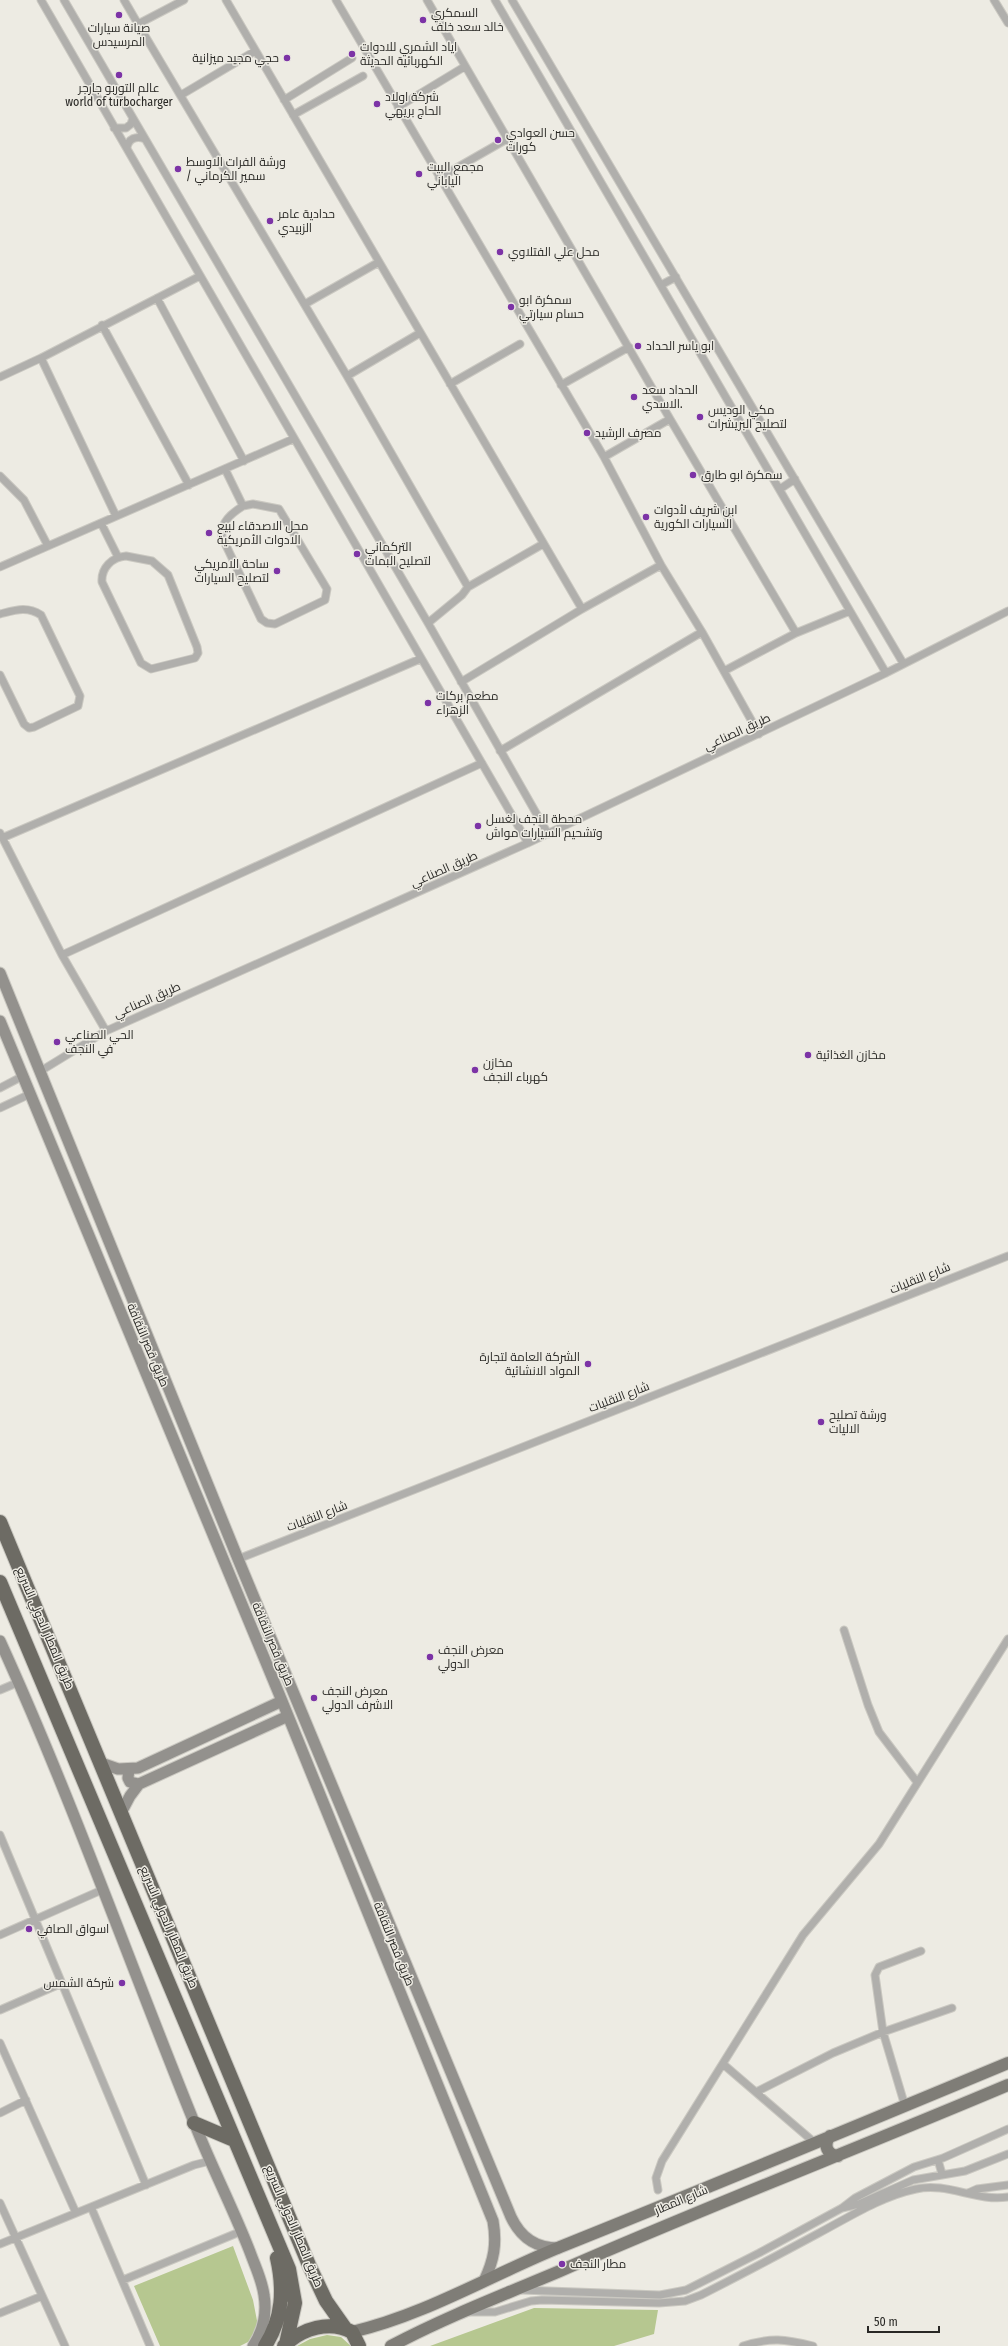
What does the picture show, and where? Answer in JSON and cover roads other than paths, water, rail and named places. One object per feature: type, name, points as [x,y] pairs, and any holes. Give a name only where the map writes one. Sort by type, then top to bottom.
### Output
[{"type":"highway","name":"طريق المطار الحولي السريع","points":[[0,1522],[122,1811],[309,2265],[326,2300],[360,2346]]},
{"type":"highway","name":"طريق المطار الحولي السريع","points":[[0,1582],[73,1758],[134,1897],[289,2269],[296,2303],[285,2345]]},
{"type":"highway","points":[[53,1709],[59,1713],[66,1714],[73,1710],[77,1704]]},
{"type":"highway","points":[[73,1758],[76,1748],[82,1744],[89,1745],[95,1750]]},
{"type":"highway","points":[[194,2123],[234,2140]]},
{"type":"highway","points":[[265,2346],[280,2314],[282,2299],[281,2273],[268,2216]]},
{"type":"highway","points":[[285,2345],[305,2331],[322,2326],[349,2330]]},
{"type":"main road","name":"شارع المطار","points":[[349,2330],[406,2316],[558,2248],[649,2213],[830,2136],[1008,2063]]},
{"type":"main road","name":"شارع المطار","points":[[391,2346],[462,2312],[662,2226],[802,2171],[1008,2085]]},
{"type":"main road","points":[[830,2136],[827,2142],[827,2149],[832,2154],[838,2156]]},
{"type":"main road","points":[[792,2153],[800,2154],[805,2160],[802,2171]]},
{"type":"street","points":[[41,0],[420,659],[528,843]]},
{"type":"street","points":[[64,0],[428,623],[548,834]]},
{"type":"street","points":[[124,0],[305,304],[468,587]]},
{"type":"street","points":[[138,24],[184,0]]},
{"type":"street","points":[[226,0],[582,609]]},
{"type":"street","points":[[336,0],[560,385],[604,457],[661,565],[702,632],[759,734]]},
{"type":"street","points":[[427,0],[464,67],[629,347],[670,420],[796,632]]},
{"type":"street","points":[[495,0],[886,673]]},
{"type":"street","points":[[512,0],[903,663]]},
{"type":"street","points":[[994,0],[1008,23]]},
{"type":"street","points":[[181,95],[255,51]]},
{"type":"street","points":[[284,100],[352,58]]},
{"type":"street","points":[[398,107],[464,67]]},
{"type":"street","points":[[293,115],[363,76]]},
{"type":"street","points":[[114,128],[126,128],[133,118]]},
{"type":"street","points":[[127,148],[128,142],[133,138],[139,137],[145,139]]},
{"type":"street","points":[[439,178],[507,139]]},
{"type":"street","points":[[305,304],[379,262]]},
{"type":"street","points":[[0,377],[41,358],[102,325],[200,276]]},
{"type":"street","points":[[661,285],[676,277]]},
{"type":"street","points":[[157,298],[244,461]]},
{"type":"street","points":[[102,325],[189,485]]},
{"type":"street","points":[[347,376],[420,333]]},
{"type":"street","points":[[450,384],[520,344]]},
{"type":"street","points":[[560,385],[629,347]]},
{"type":"street","points":[[41,358],[116,516]]},
{"type":"street","points":[[604,457],[670,420]]},
{"type":"street","points":[[0,567],[293,439]]},
{"type":"street","points":[[225,469],[243,506]]},
{"type":"street","points":[[0,476],[24,500],[48,546]]},
{"type":"street","points":[[780,489],[795,480]]},
{"type":"street","points":[[253,504],[279,509],[327,589],[325,600],[275,624],[268,623],[261,619],[222,537],[224,524],[233,512],[243,506],[253,504]]},
{"type":"street","points":[[102,523],[118,557]]},
{"type":"street","points":[[428,623],[462,595],[468,587],[543,544]]},
{"type":"street","points":[[118,557],[152,561],[168,575],[197,647],[198,653],[195,658],[151,669],[141,663],[102,582],[101,575],[104,570],[118,557]]},
{"type":"street","points":[[461,682],[582,609],[661,565]]},
{"type":"street","points":[[0,614],[22,608],[32,609],[42,615],[80,696],[80,702],[78,706],[29,728],[24,724],[0,675]]},
{"type":"street","points":[[724,671],[796,632],[850,611]]},
{"type":"street","name":"طريق الصناعي","points":[[39,1072],[106,1032],[548,834],[886,673],[903,663],[1008,611]]},
{"type":"street","points":[[500,751],[702,632]]},
{"type":"street","points":[[106,1032],[62,955],[1,835],[420,659]]},
{"type":"street","points":[[62,955],[482,763]]},
{"type":"street","name":"طريق قصر الثقافة","points":[[2,977],[39,1072],[238,1559],[511,2217],[521,2234],[529,2241],[548,2248],[558,2248]]},
{"type":"street","name":"طريق قصر الثقافة","points":[[0,1021],[282,1701],[493,2222],[496,2236],[495,2250],[484,2281]]},
{"type":"street","points":[[10,1045],[26,1039]]},
{"type":"street","points":[[0,1088],[23,1076]]},
{"type":"street","points":[[0,1108],[30,1094]]},
{"type":"street","points":[[82,1220],[96,1212]]},
{"type":"street","name":"شارع النقليات","points":[[238,1559],[1008,1256]]},
{"type":"street","points":[[844,1630],[868,1705],[879,1732],[918,1782]]},
{"type":"street","points":[[658,2190],[656,2178],[659,2166],[803,1935],[879,1844],[1008,1639]]},
{"type":"street","points":[[0,1641],[19,1682],[104,1889],[194,2123],[242,2231],[264,2296],[264,2319],[260,2336],[253,2346]]},
{"type":"street","points":[[0,1690],[19,1682]]},
{"type":"street","points":[[101,1763],[118,1769],[129,1769],[143,1766],[282,1701]]},
{"type":"street","points":[[122,1811],[130,1796],[139,1784],[288,1716]]},
{"type":"street","points":[[129,1769],[128,1778],[130,1782],[139,1784]]},
{"type":"street","points":[[0,1835],[146,2185]]},
{"type":"street","points":[[0,1935],[104,1889]]},
{"type":"street","points":[[905,2106],[884,2032],[876,1972],[879,1967],[921,1951]]},
{"type":"street","points":[[0,2010],[62,1983]]},
{"type":"street","points":[[756,2092],[833,2053],[884,2032],[952,2008]]},
{"type":"street","points":[[0,2043],[76,2213]]},
{"type":"street","points":[[723,2064],[815,2143]]},
{"type":"street","points":[[0,2113],[26,2100]]},
{"type":"street","points":[[516,2290],[660,2294],[678,2292],[701,2284],[842,2208],[854,2198],[914,2167],[938,2160],[1008,2129]]},
{"type":"street","points":[[842,2208],[859,2204],[913,2180],[965,2171],[1008,2154]]},
{"type":"street","points":[[938,2160],[942,2174]]},
{"type":"street","points":[[0,2244],[146,2185],[210,2161]]},
{"type":"street","points":[[968,2193],[977,2189],[1008,2185]]},
{"type":"street","points":[[462,2312],[495,2312],[531,2301],[542,2300],[659,2303],[685,2301],[701,2295],[858,2212],[905,2192],[935,2188],[968,2193],[982,2198],[1008,2197]]},
{"type":"street","points":[[0,2202],[64,2346]]},
{"type":"street","points":[[91,2207],[150,2346]]},
{"type":"street","points":[[123,2280],[242,2231]]},
{"type":"street","points":[[0,2313],[42,2296]]},
{"type":"street","points":[[743,2346],[763,2340],[781,2339],[813,2346]]},
{"type":"place","name":"صيانة سيارات المرسيدس","points":[[119,15]]},
{"type":"place","name":"السمكري خالد سعد خلف","points":[[423,20]]},
{"type":"place","name":"اياد الشمري للادوات الكهربائية الحديثة","points":[[352,54]]},
{"type":"place","name":"حجي مجيد ميزانية","points":[[287,58]]},
{"type":"place","name":"عالم التوربو جارجر world of turbocharger","points":[[119,75]]},
{"type":"place","name":"شركة اولاد الحاج بريهي","points":[[377,104]]},
{"type":"place","name":"حسن العوادي كورات","points":[[498,140]]},
{"type":"place","name":"ورشة الفرات الاوسط / سمير الكرماني","points":[[178,169]]},
{"type":"place","name":"مجمع البيت الياباني","points":[[419,174]]},
{"type":"place","name":"حدادية عامر الزبيدي","points":[[270,221]]},
{"type":"place","name":"محل علي الفتلاوي","points":[[500,252]]},
{"type":"place","name":"سمكرة ابو حسام سيارتي","points":[[511,307]]},
{"type":"place","name":"ابو ياسر الحداد","points":[[638,346]]},
{"type":"place","name":"الحداد سعد الاسدي.","points":[[634,397]]},
{"type":"place","name":"مكي الوديس لتصليح البريشرات","points":[[700,417]]},
{"type":"place","name":"مصرف الرشيد","points":[[587,433]]},
{"type":"place","name":"سمكرة ابو طارق","points":[[693,475]]},
{"type":"place","name":"ابن شريف لأدوات السيارات الكورية","points":[[646,517]]},
{"type":"place","name":"محل الاصدقاء لبيع الادوات الأمريكية","points":[[209,533]]},
{"type":"place","name":"التركماني لتصليح البمات","points":[[357,554]]},
{"type":"place","name":"ساحة الامريكي لتصليح السيارات","points":[[277,571]]},
{"type":"place","name":"مطعم بركات الزهراء","points":[[428,703]]},
{"type":"place","name":"محطة النجف لغسل وتشحيم السيارات مواش","points":[[478,826]]},
{"type":"place","name":"الحي الصناعي في النجف","points":[[57,1042]]},
{"type":"place","name":"مخازن الغذائية","points":[[808,1055]]},
{"type":"place","name":"مخازن كهرباء النجف","points":[[475,1070]]},
{"type":"place","name":"الشركة العامة لتجارة المواد الانشائية","points":[[588,1364]]},
{"type":"place","name":"ورشة تصليح الاليات","points":[[821,1422]]},
{"type":"place","name":"معرض النجف الدولي","points":[[430,1657]]},
{"type":"place","name":"معرض النجف الاشرف الدولي","points":[[314,1698]]},
{"type":"place","name":"اسواق الصافي","points":[[29,1929]]},
{"type":"place","name":"شركة الشمس","points":[[122,1983]]},
{"type":"place","name":"مطار النجف","points":[[562,2264]]}]
